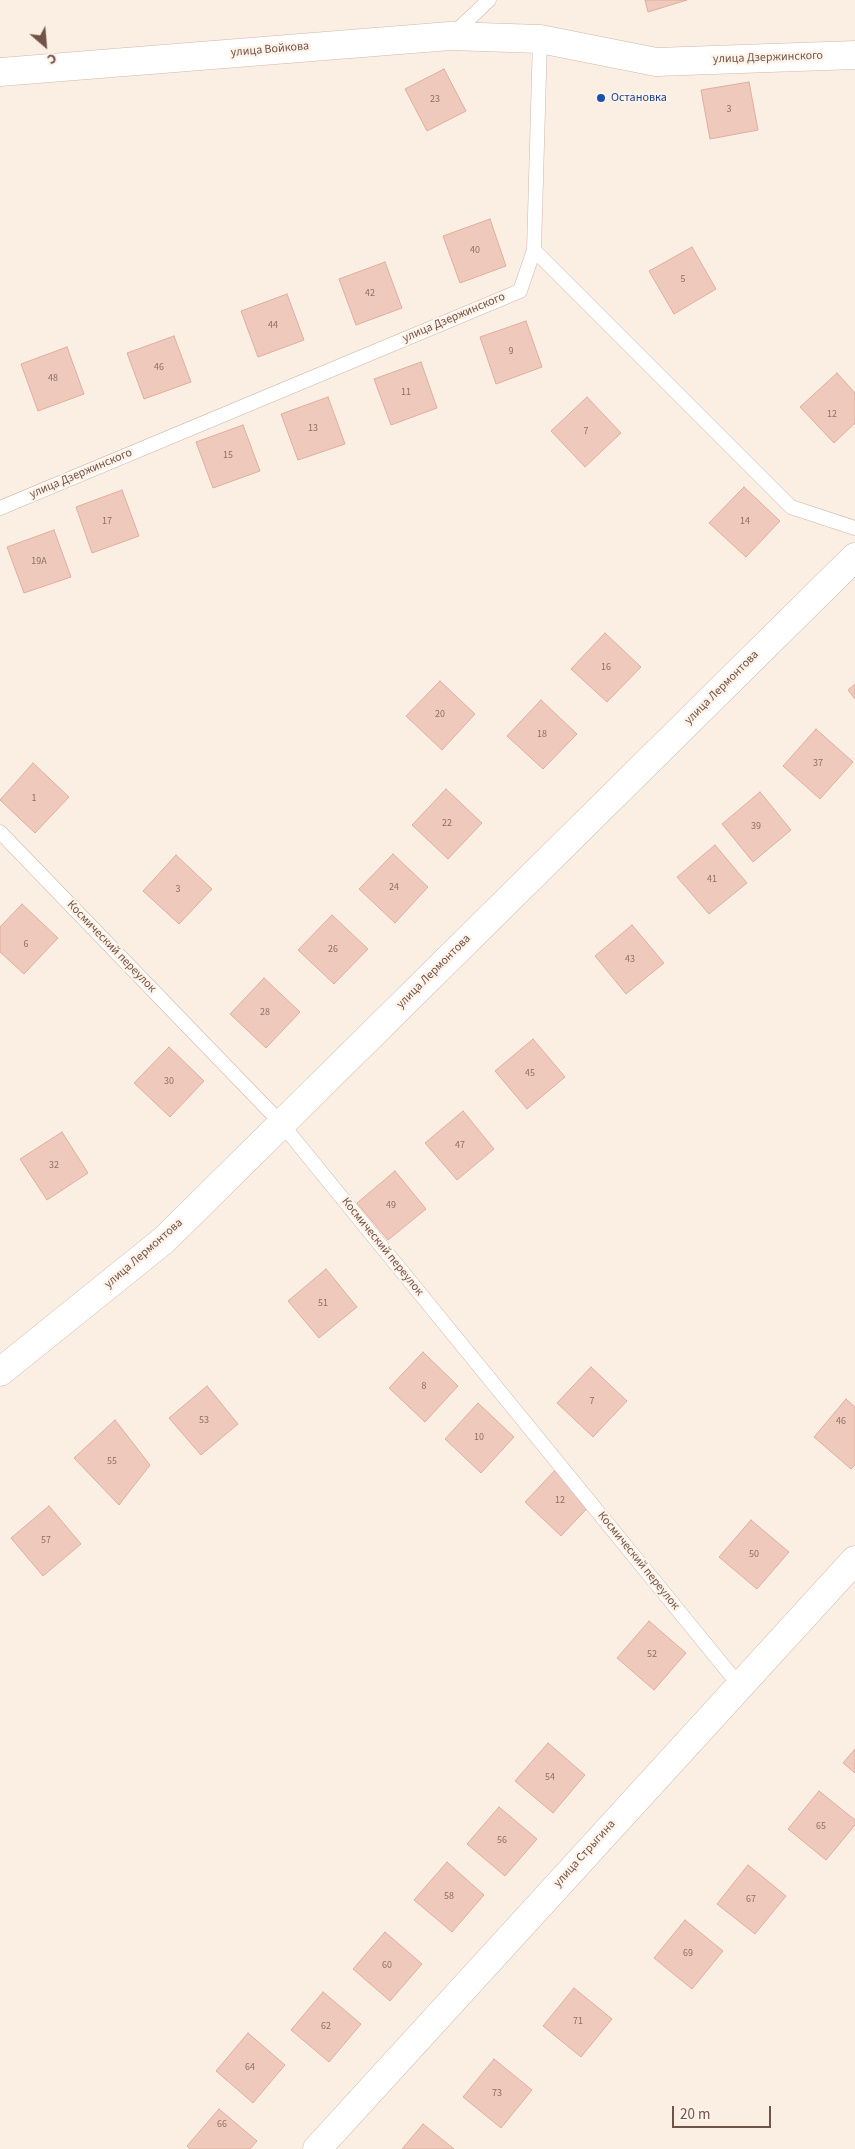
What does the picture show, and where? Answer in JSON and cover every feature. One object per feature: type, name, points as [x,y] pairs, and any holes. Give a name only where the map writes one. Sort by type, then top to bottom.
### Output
[{"type":"street","name":"улица Войкова","points":[[0,72],[450,36],[540,39]]},
{"type":"street","name":"улица Дзержинского","points":[[540,39],[656,62],[855,55]]},
{"type":"street","name":"улица Лермонтова","points":[[0,1372],[164,1240],[281,1122],[855,557]]},
{"type":"street","name":"улица Стрыгина","points":[[316,2149],[855,1560]]},
{"type":"lane","points":[[450,36],[489,0]]},
{"type":"lane","name":"улица Дзержинского","points":[[0,508],[520,291],[534,250],[540,39]]},
{"type":"lane","points":[[534,250],[791,507],[855,528]]},
{"type":"lane","name":"Космический переулок","points":[[0,832],[281,1122],[739,1685]]},
{"type":"building","points":[[645,0],[687,0],[648,12]]},
{"type":"building","points":[[444,69],[466,111],[427,131],[405,89]]},
{"type":"building","points":[[749,82],[758,130],[710,139],[701,90]]},
{"type":"building","points":[[490,219],[506,266],[460,283],[443,236]]},
{"type":"building","points":[[692,247],[716,289],[674,314],[649,271]]},
{"type":"building","points":[[385,262],[402,308],[356,325],[339,279]]},
{"type":"building","points":[[287,294],[304,340],[258,357],[241,311]]},
{"type":"building","points":[[526,321],[542,367],[496,384],[480,337]]},
{"type":"building","points":[[174,336],[191,382],[144,399],[127,353]]},
{"type":"building","points":[[67,347],[84,394],[38,411],[21,364]]},
{"type":"building","points":[[421,362],[437,408],[391,425],[374,379]]},
{"type":"building","points":[[837,373],[855,393],[855,423],[834,443],[800,407]]},
{"type":"building","points":[[328,397],[345,444],[298,460],[281,414]]},
{"type":"building","points":[[587,397],[621,433],[585,467],[551,431]]},
{"type":"building","points":[[243,425],[260,471],[213,488],[196,442]]},
{"type":"building","points":[[744,487],[780,521],[746,557],[709,523]]},
{"type":"building","points":[[122,490],[139,536],[92,553],[76,507]]},
{"type":"building","points":[[54,530],[71,577],[24,593],[7,547]]},
{"type":"building","points":[[605,633],[641,667],[607,702],[571,669]]},
{"type":"building","points":[[440,681],[475,714],[442,750],[406,716]]},
{"type":"building","points":[[855,684],[855,699],[848,690]]},
{"type":"building","points":[[541,700],[577,734],[543,769],[507,736]]},
{"type":"building","points":[[816,729],[853,762],[820,799],[783,766]]},
{"type":"building","points":[[33,763],[69,797],[35,833],[0,800]]},
{"type":"building","points":[[446,789],[482,823],[448,859],[412,825]]},
{"type":"building","points":[[760,792],[791,830],[753,862],[722,824]]},
{"type":"building","points":[[715,845],[747,883],[709,914],[677,877]]},
{"type":"building","points":[[393,854],[428,887],[395,923],[359,889]]},
{"type":"building","points":[[176,855],[212,889],[179,924],[143,891]]},
{"type":"building","points":[[22,904],[58,938],[24,974],[0,952],[0,927]]},
{"type":"building","points":[[332,915],[368,949],[334,984],[298,950]]},
{"type":"building","points":[[632,925],[664,963],[626,994],[595,956]]},
{"type":"building","points":[[264,978],[300,1012],[266,1048],[230,1014]]},
{"type":"building","points":[[533,1039],[565,1077],[527,1109],[495,1071]]},
{"type":"building","points":[[169,1047],[204,1081],[170,1117],[134,1083]]},
{"type":"building","points":[[463,1111],[494,1149],[457,1180],[425,1143]]},
{"type":"building","points":[[62,1132],[88,1173],[47,1200],[20,1159]]},
{"type":"building","points":[[395,1171],[426,1209],[388,1240],[357,1203]]},
{"type":"building","points":[[326,1269],[357,1307],[319,1338],[288,1301]]},
{"type":"building","points":[[423,1352],[458,1386],[425,1422],[389,1388]]},
{"type":"building","points":[[591,1367],[627,1401],[593,1437],[557,1403]]},
{"type":"building","points":[[207,1386],[238,1424],[201,1455],[169,1418]]},
{"type":"building","points":[[846,1399],[855,1407],[855,1465],[851,1469],[814,1437]]},
{"type":"building","points":[[478,1403],[514,1437],[481,1473],[445,1439]]},
{"type":"building","points":[[115,1420],[150,1465],[119,1505],[74,1458]]},
{"type":"building","points":[[559,1466],[595,1500],[561,1536],[525,1502]]},
{"type":"building","points":[[49,1506],[81,1544],[43,1576],[11,1538]]},
{"type":"building","points":[[751,1520],[789,1552],[757,1589],[719,1557]]},
{"type":"building","points":[[649,1621],[686,1653],[654,1690],[617,1658]]},
{"type":"building","points":[[548,1743],[585,1775],[553,1813],[515,1781]]},
{"type":"building","points":[[855,1749],[855,1773],[843,1763]]},
{"type":"building","points":[[819,1791],[855,1820],[855,1825],[826,1860],[788,1829]]},
{"type":"building","points":[[499,1807],[537,1839],[505,1876],[467,1844]]},
{"type":"building","points":[[447,1862],[484,1895],[452,1932],[414,1900]]},
{"type":"building","points":[[748,1865],[786,1896],[755,1934],[717,1904]]},
{"type":"building","points":[[685,1920],[723,1951],[692,1989],[654,1958]]},
{"type":"building","points":[[385,1932],[422,1964],[390,2001],[353,1969]]},
{"type":"building","points":[[574,1988],[612,2019],[581,2057],[543,2026]]},
{"type":"building","points":[[323,1992],[361,2024],[329,2062],[291,2030]]},
{"type":"building","points":[[248,2033],[285,2065],[253,2103],[216,2071]]},
{"type":"building","points":[[494,2059],[532,2090],[501,2128],[463,2097]]},
{"type":"building","points":[[219,2109],[257,2141],[250,2149],[190,2149],[187,2146]]},
{"type":"building","points":[[423,2124],[454,2149],[402,2149]]},
{"type":"place","name":"Остановка","points":[[601,98]]}]
